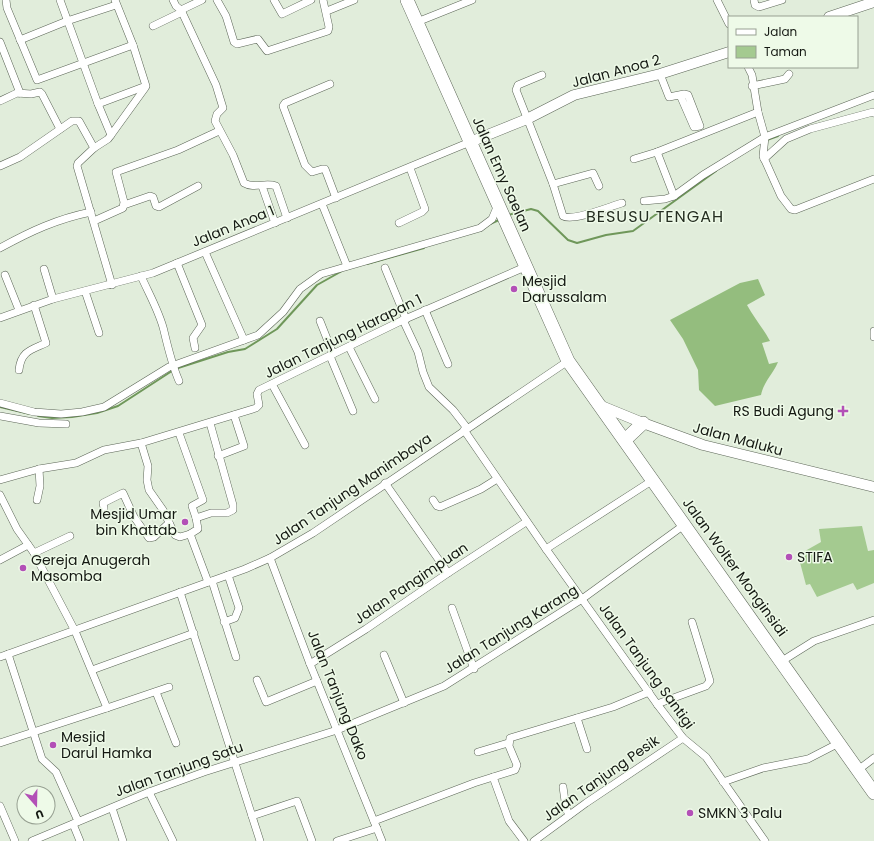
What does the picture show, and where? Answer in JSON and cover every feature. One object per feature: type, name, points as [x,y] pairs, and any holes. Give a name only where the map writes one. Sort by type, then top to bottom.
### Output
[{"type":"highway","name":"Jalan Emy Saelan","points":[[407,0],[568,361]]},
{"type":"highway","name":"Jalan Wolter Monginsidi","points":[[568,361],[782,661],[874,793]]},
{"type":"highway","points":[[625,440],[643,423]]},
{"type":"street","points":[[6,0],[7,8],[37,80],[133,45]]},
{"type":"street","points":[[60,0],[98,104],[111,135]]},
{"type":"street","points":[[173,0],[176,6],[182,11],[216,85],[223,108],[215,119],[219,131],[233,155],[244,183],[246,185],[276,186],[287,218]]},
{"type":"street","points":[[153,26],[202,0]]},
{"type":"street","points":[[217,0],[226,16],[234,42],[237,44],[258,39],[267,51],[327,32],[329,27],[327,10],[323,0]]},
{"type":"street","points":[[274,0],[282,14],[311,0]]},
{"type":"street","points":[[327,10],[354,0]]},
{"type":"street","points":[[417,22],[472,0]]},
{"type":"street","points":[[717,0],[728,22]]},
{"type":"street","points":[[754,0],[755,5],[759,7],[782,0]]},
{"type":"street","points":[[20,40],[116,2],[133,45],[146,88]]},
{"type":"street","points":[[832,16],[874,2]]},
{"type":"street","points":[[0,42],[20,93]]},
{"type":"street","name":"Jalan Anoa 2","points":[[470,142],[527,119],[574,95],[660,74],[728,52]]},
{"type":"street","points":[[748,68],[752,75],[752,86],[765,137],[764,158],[781,196],[791,210],[795,210],[874,179]]},
{"type":"street","points":[[660,74],[667,96],[672,98],[680,95]]},
{"type":"street","points":[[752,86],[785,79],[789,74]]},
{"type":"street","points":[[542,75],[516,87],[516,93],[565,217],[585,214],[622,203]]},
{"type":"street","points":[[330,84],[285,103],[282,106],[305,165],[312,172],[325,169],[336,198]]},
{"type":"street","points":[[98,104],[146,88]]},
{"type":"street","points":[[112,284],[77,164],[94,148],[110,138],[146,88]]},
{"type":"street","points":[[0,101],[20,93],[31,94],[40,92],[60,129]]},
{"type":"street","points":[[644,201],[665,199],[674,196],[703,175],[765,137],[874,95]]},
{"type":"street","points":[[634,159],[657,152],[758,112]]},
{"type":"street","points":[[764,158],[786,140],[810,129],[874,112]]},
{"type":"street","points":[[0,166],[20,157],[72,121],[78,121],[94,148]]},
{"type":"street","points":[[124,205],[116,172],[178,150],[219,131]]},
{"type":"street","name":"Jalan Anoa 1","points":[[0,318],[18,310],[53,299],[141,276],[177,263],[470,142]]},
{"type":"street","points":[[657,152],[674,196]]},
{"type":"street","points":[[399,223],[422,212],[425,209],[410,168]]},
{"type":"street","points":[[553,184],[593,173],[598,186]]},
{"type":"street","points":[[94,221],[120,211],[124,205],[150,196],[153,197],[156,206],[159,207],[198,186]]},
{"type":"street","points":[[262,186],[275,223]]},
{"type":"street","points":[[322,204],[347,266]]},
{"type":"street","points":[[0,403],[34,412],[61,414],[95,410],[109,405],[174,367],[258,335],[282,312],[296,293],[318,276],[347,266],[483,227],[492,219],[499,207]]},
{"type":"street","points":[[0,248],[62,218],[91,212]]},
{"type":"street","points":[[205,252],[244,340]]},
{"type":"street","points":[[177,263],[202,324],[193,338],[195,348]]},
{"type":"street","name":"Jalan Tanjung Harapan 1","points":[[0,480],[39,469],[76,463],[104,450],[141,443],[179,433],[258,407],[258,391],[425,310],[525,267]]},
{"type":"street","points":[[385,268],[404,320],[418,352],[423,372],[429,387],[453,410],[526,522],[582,599]]},
{"type":"street","points":[[44,269],[53,299]]},
{"type":"street","points":[[5,275],[18,310]]},
{"type":"street","points":[[141,276],[164,331],[168,344],[167,350],[178,379]]},
{"type":"street","points":[[85,291],[99,333]]},
{"type":"street","points":[[19,370],[20,361],[25,353],[46,343],[34,305]]},
{"type":"street","points":[[425,310],[448,364]]},
{"type":"street","points":[[320,321],[331,355],[353,411]]},
{"type":"street","points":[[874,331],[874,337]]},
{"type":"street","points":[[349,347],[375,399]]},
{"type":"street","name":"Jalan Tanjung Manimbaya","points":[[0,657],[228,575],[270,558],[314,533],[385,483],[568,361]]},
{"type":"street","points":[[272,384],[305,445]]},
{"type":"street","name":"Jalan Maluku","points":[[599,405],[703,445],[874,487]]},
{"type":"street","points":[[218,456],[244,446],[234,415]]},
{"type":"street","points":[[0,416],[39,423],[66,424]]},
{"type":"street","points":[[196,518],[211,513],[227,513],[233,510],[233,505],[218,456],[210,423]]},
{"type":"street","points":[[141,443],[148,466],[147,480],[149,490],[158,502],[177,536],[190,534],[198,530],[198,525],[192,506],[203,500],[179,433]]},
{"type":"street","points":[[37,500],[40,486],[39,469]]},
{"type":"street","points":[[434,500],[437,506],[440,506],[481,489],[497,478]]},
{"type":"street","points":[[546,549],[653,480]]},
{"type":"street","points":[[385,483],[448,572]]},
{"type":"street","points":[[104,508],[103,503],[122,493],[134,517],[149,538],[154,537],[169,523]]},
{"type":"street","points":[[0,495],[17,529],[34,553],[75,630],[107,708]]},
{"type":"street","name":"Jalan Pangimpuan","points":[[310,664],[360,633],[448,572],[526,522]]},
{"type":"street","name":"Jalan Tanjung Karang","points":[[338,730],[444,686],[474,669],[582,599],[684,525]]},
{"type":"street","points":[[190,534],[210,581],[236,657]]},
{"type":"street","points":[[34,553],[70,536]]},
{"type":"street","points":[[0,560],[28,545]]},
{"type":"street","name":"Jalan Tanjung Dako","points":[[270,558],[310,664],[382,841]]},
{"type":"street","points":[[224,622],[236,617],[239,608],[228,575]]},
{"type":"street","points":[[180,592],[260,841]]},
{"type":"street","name":"Jalan Tanjung Santigi","points":[[582,599],[682,738],[706,757],[765,841]]},
{"type":"street","points":[[452,608],[474,669]]},
{"type":"street","points":[[782,661],[814,641],[874,620]]},
{"type":"street","points":[[657,704],[706,686],[710,681],[692,622]]},
{"type":"street","points":[[92,670],[194,633]]},
{"type":"street","points":[[8,654],[42,759],[56,772],[76,822],[80,841]]},
{"type":"street","points":[[384,655],[404,703]]},
{"type":"street","points":[[257,680],[266,702],[317,681]]},
{"type":"street","points":[[0,743],[169,687]]},
{"type":"street","points":[[156,692],[176,742]]},
{"type":"street","points":[[374,820],[517,768],[508,743],[510,738],[613,707],[649,692]]},
{"type":"street","points":[[577,718],[587,749]]},
{"type":"street","name":"Jalan Tanjung Satu","points":[[32,841],[149,792],[338,730]]},
{"type":"street","name":"Jalan Tanjung Pesik","points":[[534,841],[569,815],[682,738]]},
{"type":"street","points":[[478,752],[508,743]]},
{"type":"street","points":[[724,782],[763,768],[808,759],[839,743]]},
{"type":"street","points":[[858,770],[874,758]]},
{"type":"street","points":[[493,777],[510,821],[524,841]]},
{"type":"street","points":[[563,787],[566,808],[569,815]]},
{"type":"street","points":[[149,792],[173,841]]},
{"type":"street","points":[[252,816],[298,801],[312,841]]},
{"type":"street","points":[[0,806],[15,841]]},
{"type":"street","points":[[112,808],[123,841]]},
{"type":"street","points":[[338,841],[377,828]]},
{"type":"green space","points":[[758,279],[765,295],[747,305],[770,341],[762,343],[769,364],[778,362],[764,386],[761,395],[715,406],[699,390],[698,370],[683,339],[670,320],[740,283]]},
{"type":"green space","points":[[862,526],[868,551],[874,550],[874,583],[857,590],[853,583],[817,597],[810,584],[806,585],[798,555],[821,542],[819,529]]},
{"type":"waterway","points":[[767,140],[778,136]]},
{"type":"waterway","points":[[508,215],[531,209],[538,211],[568,240],[577,243],[606,235],[633,231],[716,171]]},
{"type":"waterway","points":[[490,224],[499,220]]},
{"type":"waterway","points":[[367,264],[424,248]]},
{"type":"waterway","points":[[38,416],[52,418],[72,417],[97,413],[118,406],[175,369],[228,352],[245,349],[277,329],[317,285],[342,271]]},
{"type":"waterway","points":[[0,407],[30,414]]},
{"type":"place","name":"Mesjid Darussalam","points":[[514,289]]},
{"type":"place","name":"RS Budi Agung","points":[[843,411]]},
{"type":"place","name":"Mesjid Umar bin Khattab","points":[[185,522]]},
{"type":"place","name":"STIFA","points":[[789,557]]},
{"type":"place","name":"Gereja Anugerah Masomba","points":[[23,568]]},
{"type":"place","name":"Mesjid Darul Hamka","points":[[53,745]]},
{"type":"place","name":"SMKN 3 Palu","points":[[690,813]]},
{"type":"district","name":"BESUSU TENGAH","points":[[655,216]]}]
